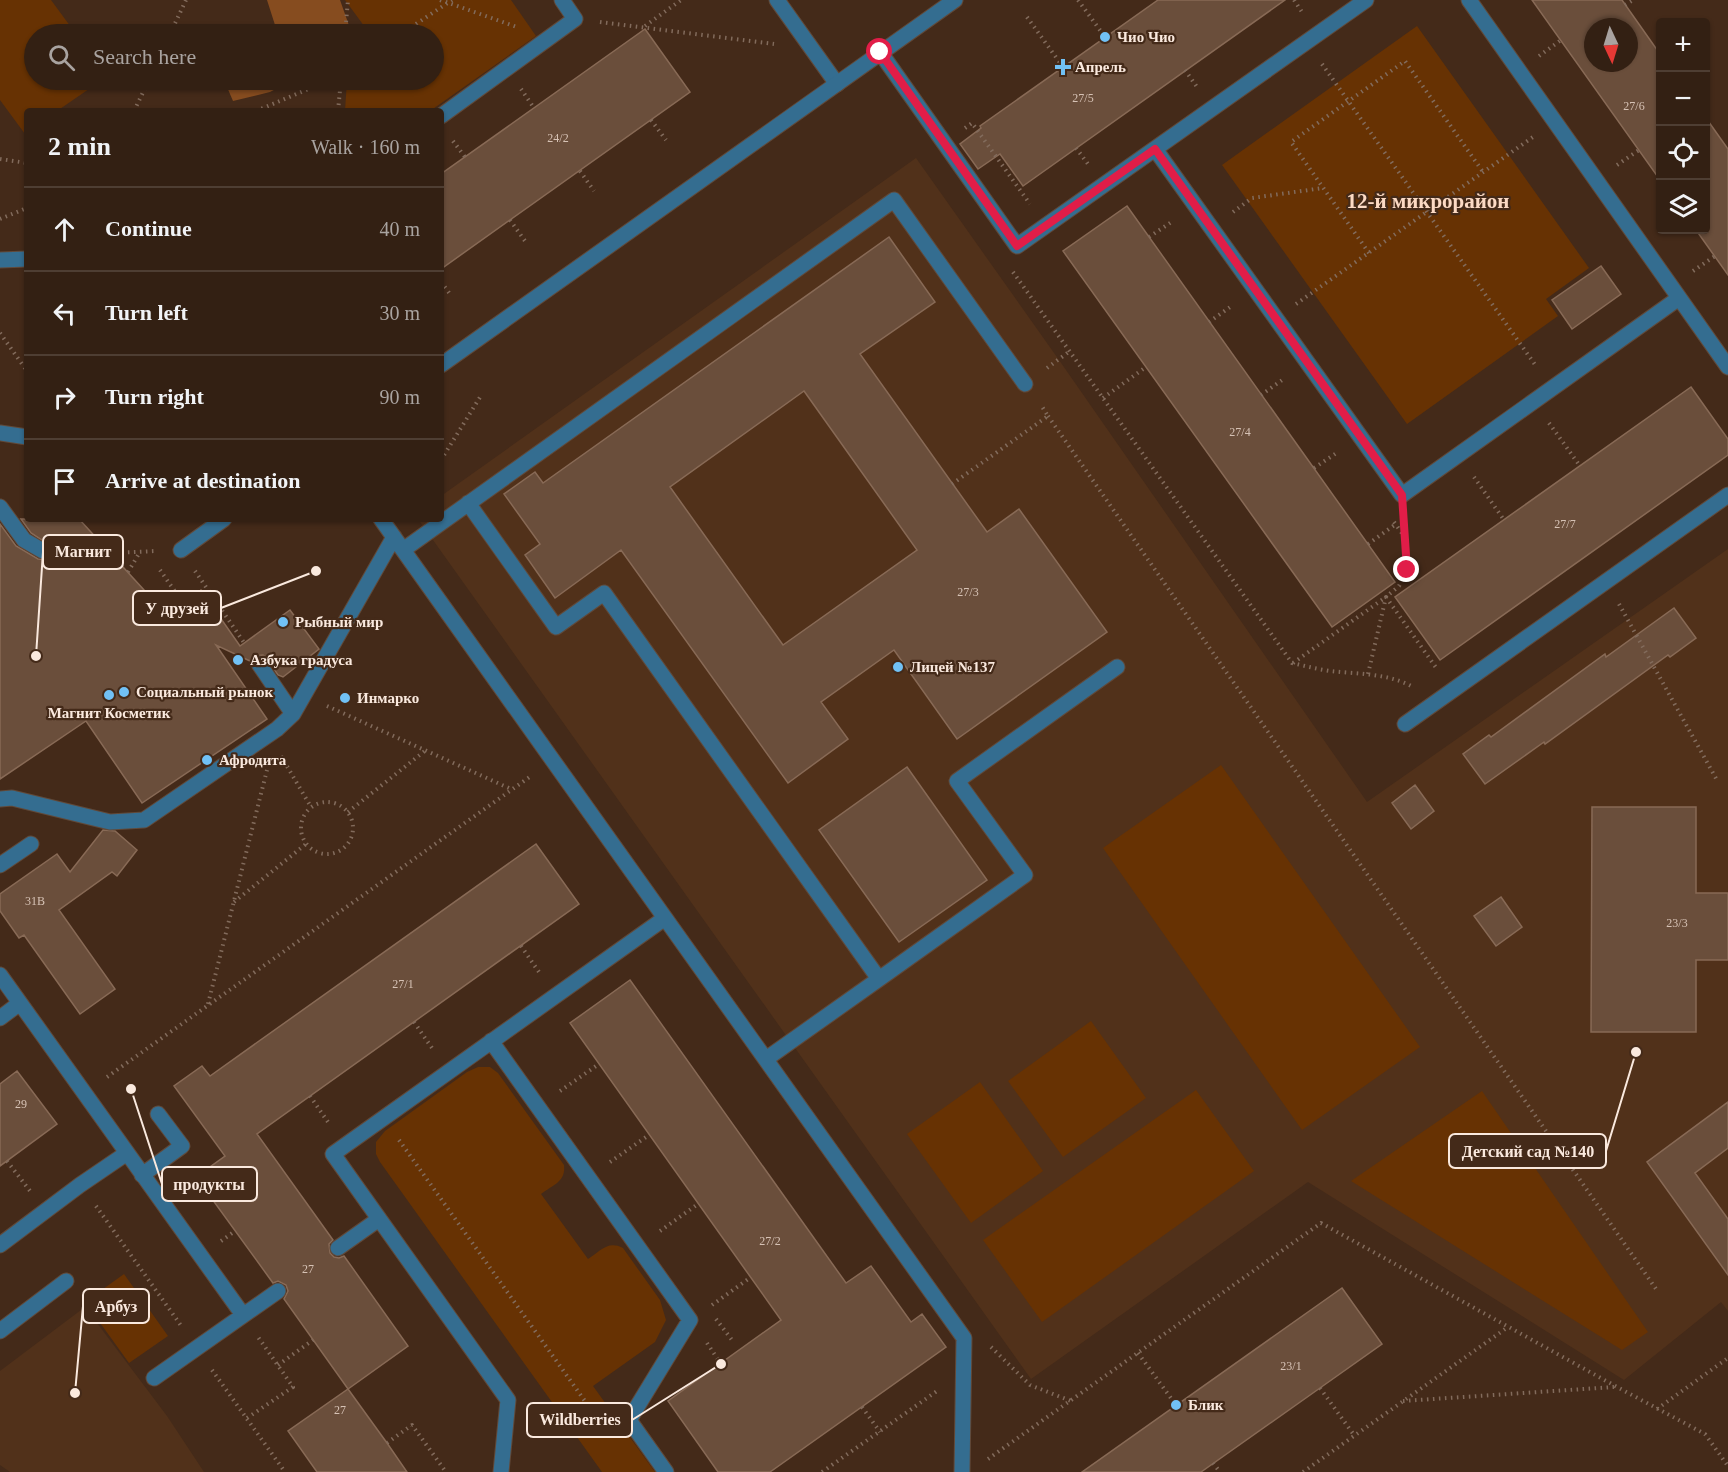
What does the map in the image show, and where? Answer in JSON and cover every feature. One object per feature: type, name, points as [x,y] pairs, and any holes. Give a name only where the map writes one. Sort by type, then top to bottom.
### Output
[{"type":"street","points":[[444,114],[575,19],[562,0]]},
{"type":"street","points":[[777,0],[837,84]]},
{"type":"street","points":[[444,363],[955,0]]},
{"type":"street","points":[[880,52],[1017,246],[1366,0]]},
{"type":"street","points":[[1468,0],[1728,367]]},
{"type":"street","points":[[1155,149],[1402,495],[1679,298]]},
{"type":"street","points":[[444,517],[468,503],[894,200],[1025,384]]},
{"type":"street","points":[[0,260],[24,259]]},
{"type":"street","points":[[0,433],[24,437]]},
{"type":"street","points":[[1405,724],[1728,495]]},
{"type":"street","points":[[468,503],[556,627],[604,593],[879,979]]},
{"type":"street","points":[[0,507],[24,540],[43,551]]},
{"type":"street","points":[[181,550],[220,522]]},
{"type":"street","points":[[383,522],[964,1338],[962,1472]]},
{"type":"street","points":[[0,799],[12,798],[110,822],[144,820],[275,736],[294,714],[399,543],[435,522]]},
{"type":"street","points":[[259,664],[294,714]]},
{"type":"street","points":[[766,1059],[1024,875],[957,781],[1117,667]]},
{"type":"street","points":[[0,865],[30,844]]},
{"type":"street","points":[[501,1472],[508,1400],[333,1154],[666,918]]},
{"type":"street","points":[[0,975],[243,1316]]},
{"type":"street","points":[[0,1018],[20,1003]]},
{"type":"street","points":[[491,1041],[690,1320],[629,1420],[666,1472]]},
{"type":"street","points":[[142,1175],[182,1146],[158,1114]]},
{"type":"street","points":[[0,1245],[127,1153]]},
{"type":"street","points":[[338,1248],[379,1219]]},
{"type":"street","points":[[0,1331],[66,1281]]},
{"type":"street","points":[[154,1378],[278,1291]]},
{"type":"path","points":[[175,24],[186,0]]},
{"type":"path","points":[[346,24],[348,0]]},
{"type":"path","points":[[440,0],[451,1],[549,38]]},
{"type":"path","points":[[644,26],[681,0]]},
{"type":"path","points":[[1078,0],[1105,37]]},
{"type":"path","points":[[1625,5],[1633,0]]},
{"type":"path","points":[[416,24],[451,1]]},
{"type":"path","points":[[1027,17],[1063,67]]},
{"type":"path","points":[[575,19],[774,44]]},
{"type":"path","points":[[1535,58],[1560,40]]},
{"type":"path","points":[[1307,42],[1552,389]]},
{"type":"path","points":[[1369,253],[1291,142],[1405,61],[1483,172]]},
{"type":"path","points":[[135,108],[144,90]]},
{"type":"path","points":[[263,108],[306,90]]},
{"type":"path","points":[[338,108],[340,90]]},
{"type":"path","points":[[651,120],[666,140]]},
{"type":"path","points":[[1276,318],[1555,122]]},
{"type":"path","points":[[972,123],[1046,226]]},
{"type":"path","points":[[1613,168],[1639,150]]},
{"type":"path","points":[[0,159],[24,163]]},
{"type":"path","points":[[580,171],[594,192]]},
{"type":"path","points":[[1211,228],[1252,198],[1323,188]]},
{"type":"path","points":[[0,219],[24,209]]},
{"type":"path","points":[[1149,237],[1178,217]]},
{"type":"path","points":[[510,220],[525,241]]},
{"type":"path","points":[[1689,274],[1715,256]]},
{"type":"path","points":[[1012,270],[1292,663],[1368,674],[1406,683],[1439,700]]},
{"type":"path","points":[[444,286],[450,294]]},
{"type":"path","points":[[1209,322],[1238,302]]},
{"type":"path","points":[[0,333],[24,367]]},
{"type":"path","points":[[1070,351],[1025,384],[1656,1289]]},
{"type":"path","points":[[1103,398],[1146,367]]},
{"type":"path","points":[[1261,395],[1290,375]]},
{"type":"path","points":[[444,455],[482,394]]},
{"type":"path","points":[[1534,401],[1580,466]]},
{"type":"path","points":[[952,484],[1048,416]]},
{"type":"path","points":[[1314,468],[1342,448]]},
{"type":"path","points":[[1458,455],[1504,520]]},
{"type":"path","points":[[1292,663],[1399,586],[1407,570],[1402,495]]},
{"type":"path","points":[[1368,544],[1396,524]]},
{"type":"path","points":[[43,551],[69,555],[181,550],[259,664]]},
{"type":"path","points":[[128,572],[140,552]]},
{"type":"path","points":[[1606,581],[1718,782]]},
{"type":"path","points":[[174,590],[183,603]]},
{"type":"path","points":[[1368,674],[1386,597]]},
{"type":"path","points":[[1386,597],[1453,690]]},
{"type":"path","points":[[303,696],[512,789]]},
{"type":"path","points":[[275,736],[311,807]]},
{"type":"path","points":[[208,1004],[275,736]]},
{"type":"path","points":[[348,812],[426,750]]},
{"type":"path","points":[[84,1094],[553,760]]},
{"type":"path","points":[[330,802],[340,805],[348,812],[353,821],[353,832],[344,849],[334,854],[324,854],[306,844],[301,825],[304,815],[311,807],[330,802]]},
{"type":"path","points":[[233,903],[306,844]]},
{"type":"path","points":[[521,946],[543,978]]},
{"type":"path","points":[[414,1022],[436,1054]]},
{"type":"path","points":[[556,1094],[599,1064]]},
{"type":"path","points":[[309,1096],[345,1146]]},
{"type":"path","points":[[383,1118],[609,1434]]},
{"type":"path","points":[[607,1165],[649,1135]]},
{"type":"path","points":[[7,1161],[36,1199]]},
{"type":"path","points":[[80,1185],[285,1472]]},
{"type":"path","points":[[656,1234],[698,1204]]},
{"type":"path","points":[[979,1466],[1321,1223],[1705,1434],[1728,1466]]},
{"type":"path","points":[[690,1320],[751,1277]]},
{"type":"path","points":[[243,1316],[293,1387],[247,1418]]},
{"type":"path","points":[[1306,1471],[1508,1327]]},
{"type":"path","points":[[278,1365],[313,1341]]},
{"type":"path","points":[[989,1346],[1030,1385],[1071,1401]]},
{"type":"path","points":[[1138,1353],[1176,1406]]},
{"type":"path","points":[[1657,1409],[1728,1358]]},
{"type":"path","points":[[822,1472],[964,1372]]},
{"type":"path","points":[[1403,1401],[1617,1387]]},
{"type":"path","points":[[1320,1388],[1354,1435]]},
{"type":"path","points":[[862,1407],[880,1432]]},
{"type":"path","points":[[387,1443],[412,1425],[446,1472]]},
{"type":"path","points":[[1213,1463],[1220,1472]]},
{"type":"shaded area","points":[[0,0],[51,0],[69,24],[24,24],[24,90],[87,90],[61,108],[24,108],[24,133],[0,100]]},
{"type":"shaded area","points":[[267,0],[340,0],[348,24],[275,24]]},
{"type":"shaded area","points":[[345,0],[511,0],[536,36],[434,108],[345,108],[346,90],[444,90],[444,24],[363,24]]},
{"type":"shaded area","points":[[1417,26],[1589,268],[1546,299],[1558,316],[1407,424],[1222,165]]},
{"type":"shaded area","points":[[228,90],[274,90],[270,92],[233,101]]},
{"type":"shaded area","name":"Лицей №137","points":[[916,158],[1367,802],[1728,549],[1728,1311],[1721,1302],[1624,1380],[1308,1182],[1031,1379],[420,522],[444,522],[444,494]]},
{"type":"shaded area","points":[[1221,765],[1420,1047],[1302,1130],[1103,848]]},
{"type":"shaded area","points":[[1091,1021],[1146,1098],[1063,1157],[1008,1081]]},
{"type":"shaded area","points":[[478,1067],[490,1067],[498,1073],[564,1165],[561,1179],[541,1194],[588,1259],[608,1246],[623,1248],[660,1300],[666,1320],[655,1342],[593,1386],[655,1472],[602,1472],[376,1154],[376,1142],[385,1131],[467,1072]]},
{"type":"shaded area","points":[[980,1082],[1043,1171],[971,1223],[907,1134]]},
{"type":"shaded area","points":[[1196,1090],[1254,1171],[1042,1322],[983,1240]]},
{"type":"shaded area","points":[[1482,1091],[1648,1332],[1622,1350],[1351,1181]]},
{"type":"shaded area","points":[[124,1274],[168,1336],[129,1363],[85,1302]]},
{"type":"shaded area","points":[[85,1307],[167,1416],[204,1472],[10,1472],[0,1465],[0,1371]]},
{"type":"building","points":[[1158,0],[1285,0],[1023,186],[1000,154],[978,169],[960,144],[981,128],[980,126]]},
{"type":"building","points":[[1532,0],[1622,0],[1635,18],[1584,18],[1584,72],[1638,72],[1638,23],[1656,48],[1656,174]]},
{"type":"building","points":[[645,29],[690,92],[444,267],[444,172]]},
{"type":"building","points":[[1710,124],[1728,149],[1728,275],[1699,234],[1710,234]]},
{"type":"building","points":[[1127,206],[1395,582],[1332,627],[1063,251]]},
{"type":"building","points":[[889,237],[935,302],[860,354],[987,532],[1019,509],[1107,632],[957,739],[894,650],[821,702],[848,739],[788,783],[621,550],[555,598],[525,555],[540,544],[504,494],[535,472],[543,483]],"holes":[[[804,391],[917,550],[783,645],[670,487]]]},
{"type":"building","points":[[1601,266],[1621,294],[1572,329],[1552,300]]},
{"type":"building","points":[[1691,387],[1728,439],[1728,455],[1440,660],[1395,597]]},
{"type":"building","name":"Социальный рынок","points":[[21,519],[24,519],[24,522],[82,522],[144,590],[156,621],[201,590],[240,646],[290,610],[319,649],[283,677],[278,675],[263,655],[254,656],[250,661],[216,645],[267,719],[142,803],[86,721],[0,779],[0,524],[16,546],[38,559],[47,560],[53,552],[51,546],[31,533]]},
{"type":"building","points":[[1674,608],[1696,638],[1670,657],[1668,655],[1545,744],[1544,742],[1485,784],[1463,754],[1489,735],[1491,737],[1605,654],[1606,657]]},
{"type":"building","points":[[907,767],[987,880],[899,942],[819,830]]},
{"type":"building","points":[[1415,785],[1434,811],[1411,829],[1392,803]]},
{"type":"building","points":[[1592,807],[1696,807],[1696,893],[1728,893],[1728,960],[1696,960],[1696,1032],[1591,1032]]},
{"type":"building","points":[[103,830],[115,831],[137,850],[117,876],[112,872],[59,910],[115,989],[80,1014],[24,935],[19,938],[0,911],[0,894],[57,854],[70,872]]},
{"type":"building","points":[[536,844],[579,904],[257,1134],[333,1240],[329,1244],[330,1253],[334,1257],[344,1256],[408,1346],[348,1389],[284,1299],[288,1291],[286,1285],[278,1281],[273,1283],[196,1177],[225,1156],[174,1086],[202,1066],[210,1076]]},
{"type":"building","points":[[1501,897],[1522,927],[1496,946],[1474,916]]},
{"type":"building","points":[[630,980],[846,1283],[871,1266],[911,1322],[922,1314],[946,1347],[770,1472],[718,1472],[668,1401],[781,1320],[570,1023]]},
{"type":"building","points":[[17,1071],[57,1124],[0,1166],[0,1084]]},
{"type":"building","points":[[1728,1102],[1728,1148],[1695,1173],[1728,1219],[1728,1275],[1647,1162]]},
{"type":"building","points":[[1342,1288],[1382,1344],[1320,1388],[1201,1472],[1082,1472]]},
{"type":"building","points":[[348,1389],[407,1472],[317,1472],[288,1431]]},
{"type":"place","name":"Чио Чио","points":[[1105,37]]},
{"type":"place","name":"Апрель","points":[[1063,67]]},
{"type":"place","name":"У друзей","points":[[316,571]]},
{"type":"place","name":"Рыбный мир","points":[[283,622]]},
{"type":"place","name":"Магнит","points":[[36,656]]},
{"type":"place","name":"Азбука градуса","points":[[238,660]]},
{"type":"place","name":"Лицей №137","points":[[898,667]]},
{"type":"place","name":"Социальный рынок","points":[[124,692]]},
{"type":"place","name":"Магнит Косметик","points":[[109,695]]},
{"type":"place","name":"Инмарко","points":[[345,698]]},
{"type":"place","name":"Афродита","points":[[207,760]]},
{"type":"place","name":"Детский сад №140","points":[[1636,1052]]},
{"type":"place","name":"продукты","points":[[131,1089]]},
{"type":"place","name":"Wildberries","points":[[721,1364]]},
{"type":"place","name":"Арбуз","points":[[75,1393]]},
{"type":"place","name":"Блик","points":[[1176,1405]]},
{"type":"district","name":"12-й микрорайон","points":[[1428,201]]},
{"type":"route","points":[[880,52],[1017,246],[1155,149],[1402,495],[1407,570]]}]
